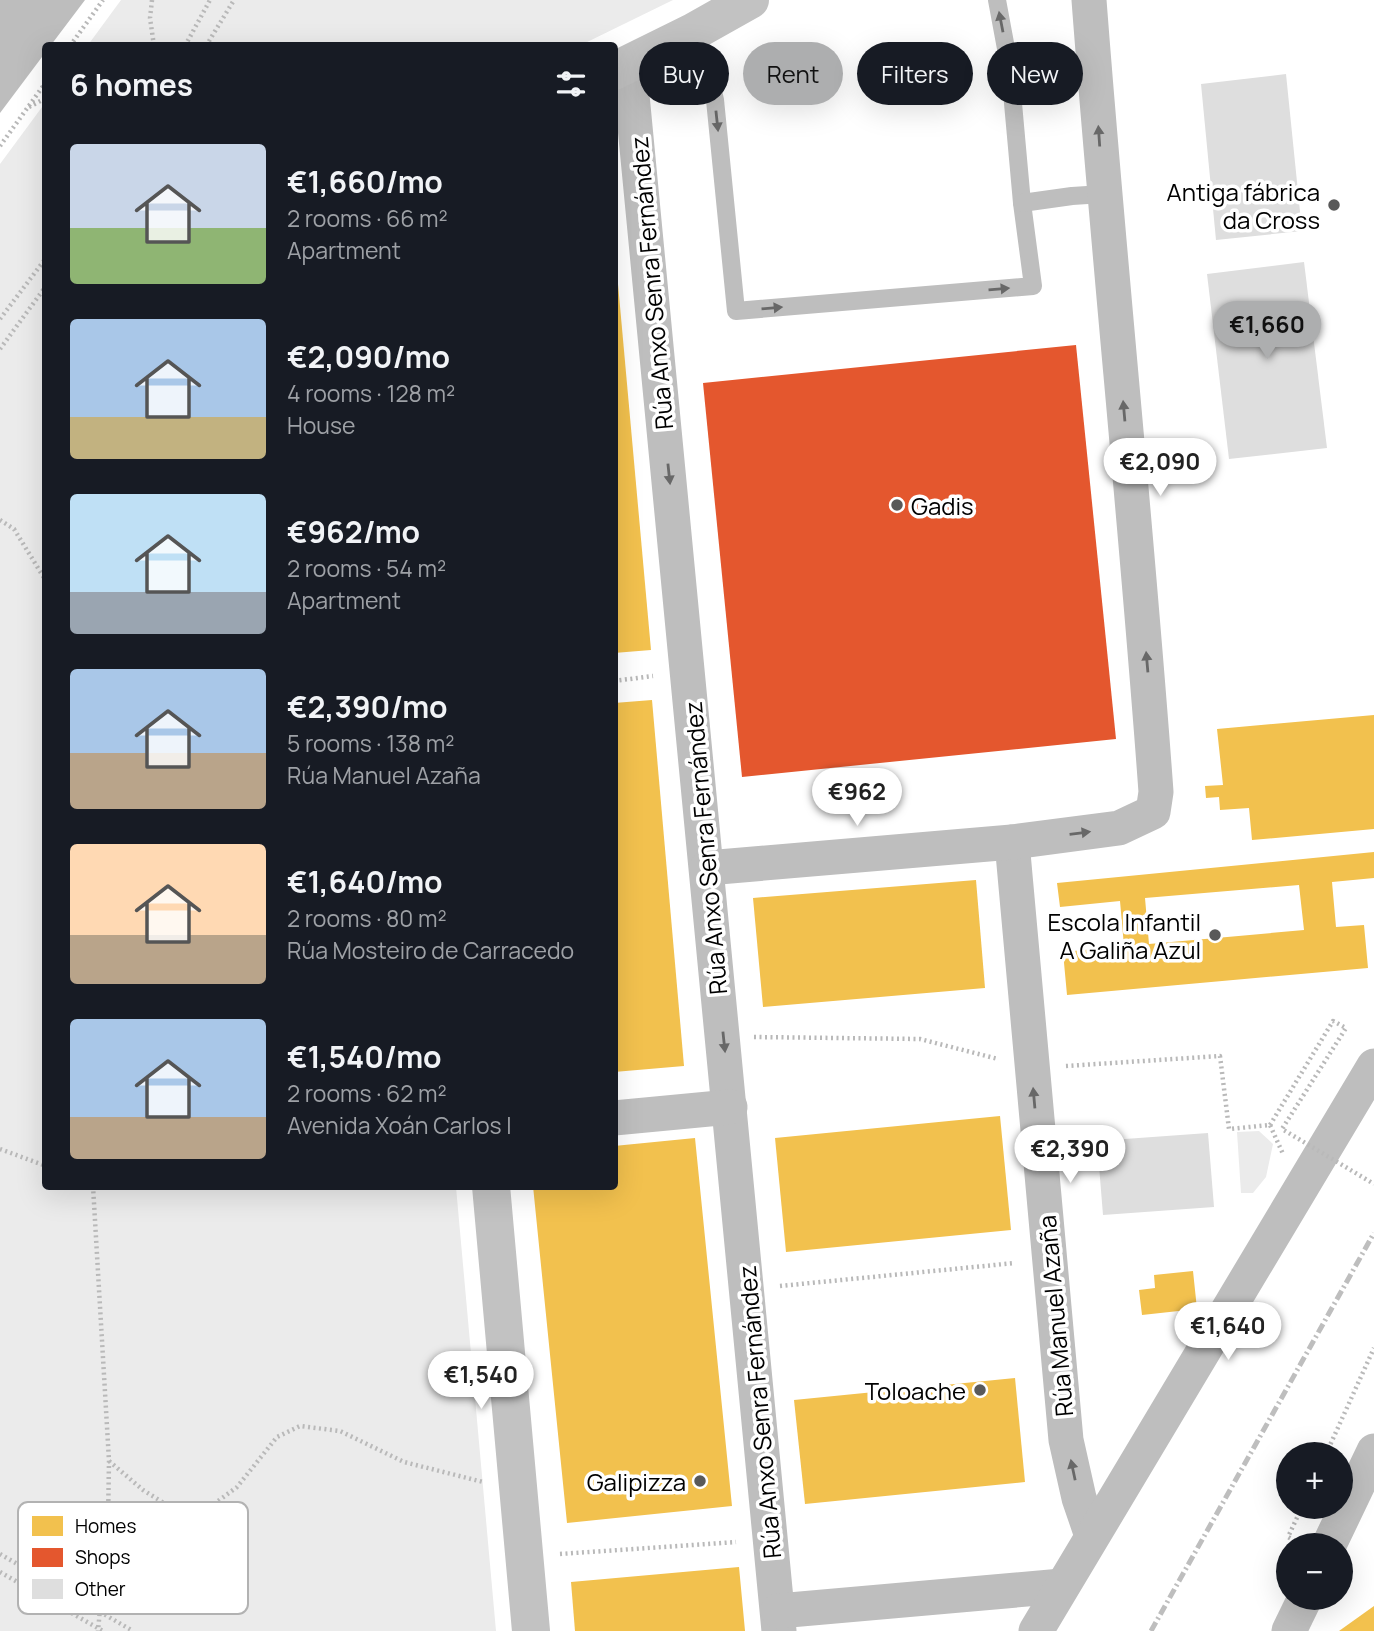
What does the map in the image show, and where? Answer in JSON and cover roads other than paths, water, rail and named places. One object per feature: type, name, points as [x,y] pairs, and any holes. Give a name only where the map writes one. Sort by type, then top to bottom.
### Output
[{"type":"street","points":[[622,68],[750,0]]},
{"type":"street","points":[[707,868],[1012,842],[1119,828],[1153,812],[1156,792],[1146,659],[1088,0]]},
{"type":"street","name":"Rúa Anxo Senra Fernández","points":[[622,68],[707,868],[778,1621]]},
{"type":"street","name":"Rúa Manuel Azaña","points":[[1012,842],[1066,1440],[1079,1499],[1092,1536]]},
{"type":"street","points":[[1036,1631],[1374,1066]]},
{"type":"street","points":[[618,1118],[730,1107]]},
{"type":"street","points":[[491,1190],[531,1631]]},
{"type":"street","points":[[1335,1533],[1374,1451]]},
{"type":"street","points":[[778,1621],[1062,1586]]},
{"type":"street","points":[[1289,1631],[1299,1610]]},
{"type":"lane","points":[[693,32],[707,65],[715,100],[736,311],[1033,286],[1022,203],[1010,70],[997,0]]},
{"type":"lane","points":[[1022,203],[1103,194]]},
{"type":"railway","points":[[1151,1631],[1374,1233]]},
{"type":"place","name":"Antiga fábrica da Cross","points":[[1334,205]]},
{"type":"place","name":"Gadis","points":[[897,505]]},
{"type":"place","name":"Escola Infantil A Galiña Azul","points":[[1215,935]]},
{"type":"place","name":"Toloache","points":[[980,1390]]},
{"type":"place","name":"Galipizza","points":[[700,1481]]}]
